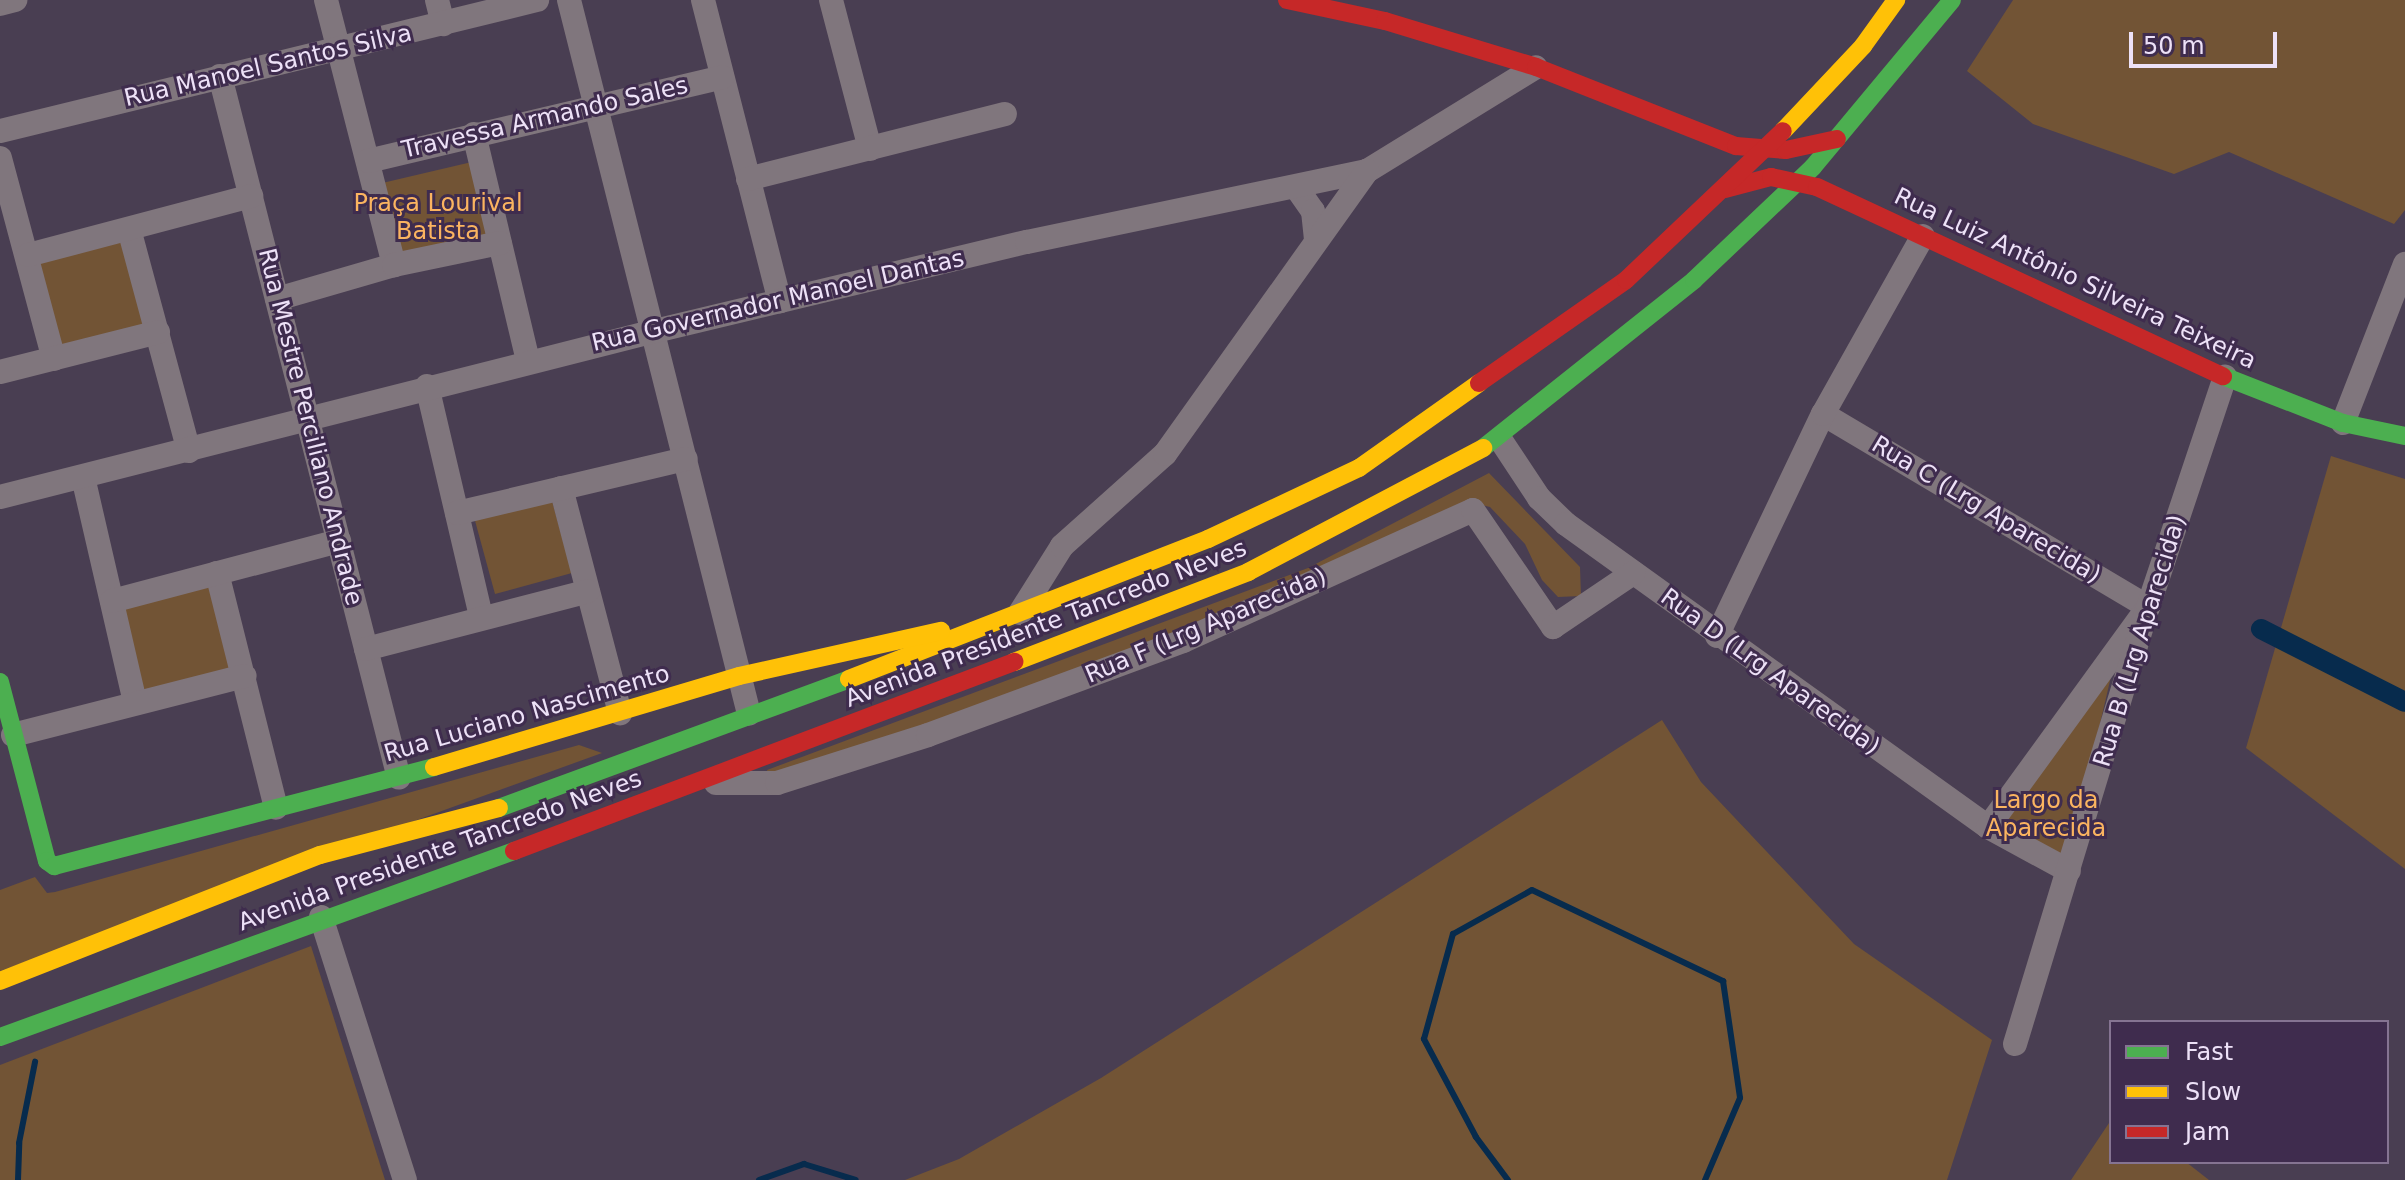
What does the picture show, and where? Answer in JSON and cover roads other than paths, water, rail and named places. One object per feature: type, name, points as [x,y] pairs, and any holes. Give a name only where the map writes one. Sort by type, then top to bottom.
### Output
[{"type":"main road","points":[[1287,0],[1385,21],[1536,67],[1736,146],[1765,151],[1837,139]]},
{"type":"main road","name":"Avenida Presidente Tancredo Neves","points":[[0,981],[320,855],[498,808],[1019,614],[1208,539],[1359,468],[1626,280],[1765,151],[1863,46],[1896,0]]},
{"type":"main road","name":"Avenida Presidente Tancredo Neves","points":[[0,1037],[321,917],[704,782],[1248,572],[1500,439],[1694,280],[1799,181],[1952,0]]},
{"type":"main road","name":"Rua Luiz Antônio Silveira Teixeira","points":[[1725,189],[1771,177],[1799,181],[2225,377],[2343,423],[2405,436]]},
{"type":"main road","name":"Rua Luciano Nascimento","points":[[13,735],[49,865],[399,778],[739,676],[1019,614]]},
{"type":"main road","points":[[0,682],[13,735]]},
{"type":"street","points":[[0,4],[15,0]]},
{"type":"street","points":[[326,0],[394,265]]},
{"type":"street","points":[[437,0],[443,24]]},
{"type":"street","name":"Rua Manoel Santos Silva","points":[[0,131],[537,0]]},
{"type":"street","points":[[569,0],[598,103],[749,714]]},
{"type":"street","points":[[703,0],[780,301]]},
{"type":"street","points":[[831,0],[870,149]]},
{"type":"street","name":"Rua Governador Manoel Dantas","points":[[0,497],[189,451],[528,361],[1027,242],[1367,171],[1536,67]]},
{"type":"street","name":"Rua Mestre Perciliano Andrade","points":[[220,76],[399,778]]},
{"type":"street","name":"Travessa Armando Sales","points":[[368,161],[598,103],[722,77]]},
{"type":"street","points":[[748,179],[1005,114]]},
{"type":"street","points":[[474,134],[528,361]]},
{"type":"street","points":[[0,158],[54,359]]},
{"type":"street","points":[[1019,614],[1062,546],[1165,454],[1367,171]]},
{"type":"street","points":[[1296,187],[1313,211],[1316,241]]},
{"type":"street","points":[[28,255],[251,196]]},
{"type":"street","points":[[129,229],[189,451]]},
{"type":"street","points":[[1717,636],[1823,414],[1923,236]]},
{"type":"street","points":[[277,299],[394,265],[500,243]]},
{"type":"street","points":[[2343,423],[2405,264]]},
{"type":"street","points":[[0,372],[158,332]]},
{"type":"street","name":"Rua B (Lrg Aparecida)","points":[[2015,1044],[2148,607],[2225,377]]},
{"type":"street","points":[[427,386],[481,617]]},
{"type":"street","name":"Rua C (Lrg Aparecida)","points":[[1823,414],[2148,607]]},
{"type":"street","name":"Rua D (Lrg Aparecida)","points":[[1500,439],[1553,512],[1633,573],[1988,827],[2069,871]]},
{"type":"street","points":[[457,513],[686,459]]},
{"type":"street","points":[[83,477],[135,703]]},
{"type":"street","points":[[561,488],[620,713]]},
{"type":"street","name":"Rua F (Lrg Aparecida)","points":[[704,782],[777,783],[928,735],[1183,641],[1470,510],[1480,514],[1553,627],[1633,573]]},
{"type":"street","points":[[112,601],[339,541]]},
{"type":"street","points":[[217,573],[276,808]]},
{"type":"street","points":[[366,649],[588,591]]},
{"type":"street","points":[[1988,827],[2148,607]]},
{"type":"street","points":[[13,735],[245,676]]},
{"type":"street","points":[[321,917],[405,1180]]},
{"type":"waterway","points":[[2261,629],[2405,702]]},
{"type":"waterway","points":[[1508,1180],[1476,1137],[1424,1039],[1453,934],[1532,890],[1723,981],[1740,1098],[1705,1180]]},
{"type":"waterway","points":[[18,1180],[19,1143],[35,1062]]},
{"type":"waterway","points":[[759,1180],[804,1164],[856,1180]]},
{"type":"park label","name":"Praça Lourival Batista","points":[[438,218]]},
{"type":"park label","name":"Largo da Aparecida","points":[[2046,815]]}]
